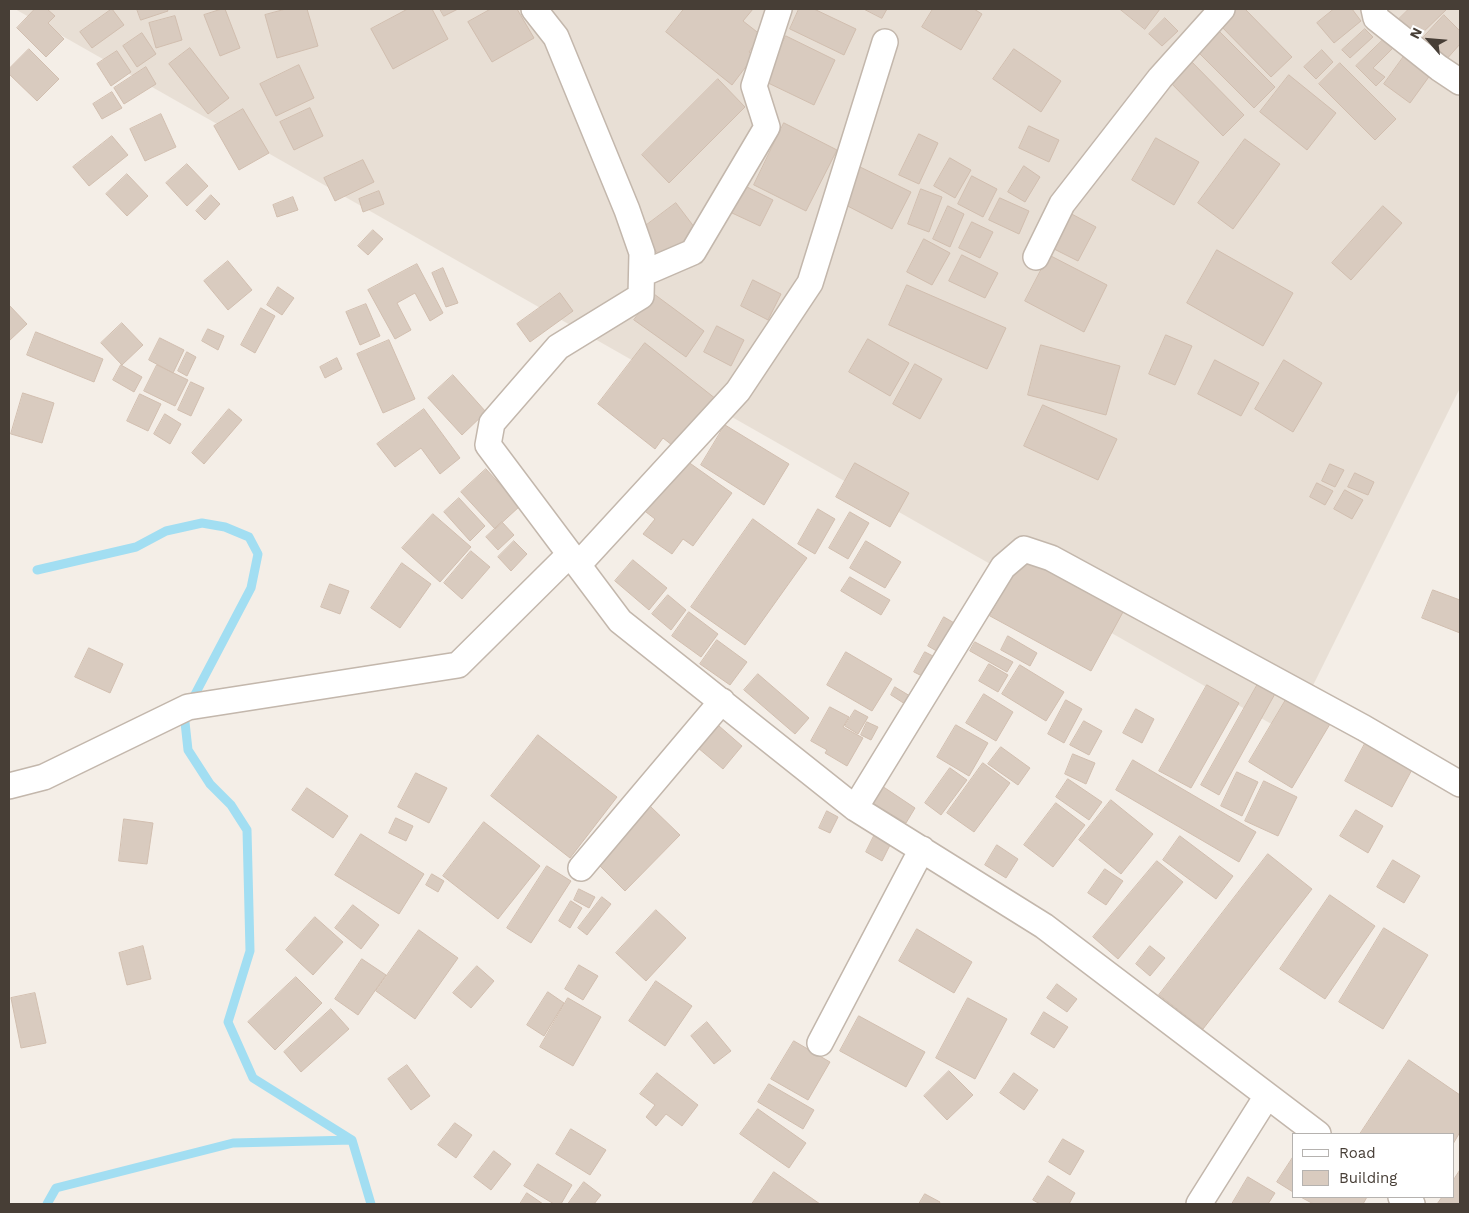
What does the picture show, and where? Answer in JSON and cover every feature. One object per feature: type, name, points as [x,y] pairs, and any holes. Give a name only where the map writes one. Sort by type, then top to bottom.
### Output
[{"type":"street","points":[[534,9],[556,37],[642,252],[641,296],[558,347],[492,422],[488,445],[620,621],[855,808],[1044,926],[1317,1133]]},
{"type":"street","points":[[642,274],[693,252],[767,127],[754,86],[779,9]]},
{"type":"street","points":[[1036,257],[1062,204],[1160,78],[1222,9]]},
{"type":"street","points":[[1374,9],[1376,18],[1439,68],[1460,82]]},
{"type":"street","points":[[9,786],[44,777],[188,707],[458,665],[574,560],[738,390],[810,283],[885,42]]},
{"type":"street","points":[[855,808],[1003,567],[1024,548],[1051,558],[1364,728],[1460,784]]},
{"type":"street","points":[[581,868],[722,701]]},
{"type":"street","points":[[820,1043],[922,849]]},
{"type":"street","points":[[1199,1204],[1267,1096]]},
{"type":"shaded area","points":[[15,9],[1460,9],[1460,388],[1289,734]]},
{"type":"building","points":[[35,9],[47,9],[55,16],[48,23],[64,39],[46,57],[17,28]]},
{"type":"building","points":[[112,9],[124,25],[92,48],[80,32]]},
{"type":"building","points":[[137,9],[167,9],[168,11],[141,20]]},
{"type":"building","points":[[225,9],[240,48],[220,56],[204,15]]},
{"type":"building","points":[[286,9],[307,9],[318,46],[277,58],[265,15]]},
{"type":"building","points":[[408,9],[432,9],[448,39],[393,69],[371,29]]},
{"type":"building","points":[[440,9],[458,9],[444,16]]},
{"type":"building","points":[[491,9],[517,9],[534,38],[492,62],[468,22]]},
{"type":"building","points":[[684,9],[753,9],[743,21],[761,35],[749,52],[754,56],[732,85],[666,32]]},
{"type":"building","points":[[799,9],[814,9],[856,29],[844,55],[790,29]]},
{"type":"building","points":[[864,9],[887,9],[882,18]]},
{"type":"building","points":[[933,9],[974,9],[982,14],[961,50],[922,27]]},
{"type":"building","points":[[1120,9],[1160,9],[1145,29]]},
{"type":"building","points":[[1228,9],[1245,9],[1292,57],[1271,77],[1216,21]]},
{"type":"building","points":[[1334,9],[1352,9],[1361,21],[1334,43],[1317,23]]},
{"type":"building","points":[[1409,9],[1447,9],[1415,40],[1397,21]]},
{"type":"building","points":[[1444,15],[1460,31],[1460,44],[1445,61],[1422,39]]},
{"type":"building","points":[[175,16],[182,40],[156,48],[149,23]]},
{"type":"building","points":[[1165,18],[1178,31],[1162,46],[1149,34]]},
{"type":"building","points":[[1365,29],[1373,37],[1350,58],[1342,50]]},
{"type":"building","points":[[1219,31],[1275,87],[1254,108],[1198,52]]},
{"type":"building","points":[[142,33],[156,54],[137,67],[123,46]]},
{"type":"building","points":[[786,36],[835,60],[814,105],[764,81]]},
{"type":"building","points":[[1385,38],[1393,48],[1373,68],[1385,77],[1376,86],[1356,66]]},
{"type":"building","points":[[190,48],[229,98],[208,114],[169,64]]},
{"type":"building","points":[[1410,48],[1436,67],[1410,103],[1384,84]]},
{"type":"building","points":[[29,49],[59,79],[37,101],[9,74],[9,69]]},
{"type":"building","points":[[1014,49],[1061,81],[1041,112],[993,79]]},
{"type":"building","points":[[1322,50],[1333,62],[1316,79],[1304,67]]},
{"type":"building","points":[[117,51],[131,72],[111,86],[97,64]]},
{"type":"building","points":[[1189,59],[1244,115],[1223,136],[1168,80]]},
{"type":"building","points":[[1340,63],[1396,119],[1375,140],[1319,84]]},
{"type":"building","points":[[299,65],[314,98],[276,116],[260,84]]},
{"type":"building","points":[[146,67],[156,84],[124,104],[114,88]]},
{"type":"building","points":[[1289,75],[1336,113],[1307,150],[1260,112]]},
{"type":"building","points":[[718,79],[745,107],[669,183],[642,155]]},
{"type":"building","points":[[112,92],[122,108],[102,119],[93,104]]},
{"type":"building","points":[[310,108],[323,136],[294,150],[280,122]]},
{"type":"building","points":[[243,109],[269,153],[239,170],[214,126]]},
{"type":"building","points":[[161,114],[176,147],[145,161],[130,129]]},
{"type":"building","points":[[784,123],[837,150],[806,211],[754,185]]},
{"type":"building","points":[[1029,126],[1059,140],[1049,162],[1019,148]]},
{"type":"building","points":[[919,134],[938,143],[919,184],[899,175]]},
{"type":"building","points":[[112,136],[128,155],[89,186],[73,167]]},
{"type":"building","points":[[1156,138],[1199,162],[1174,205],[1132,180]]},
{"type":"building","points":[[1245,139],[1280,164],[1233,229],[1198,203]]},
{"type":"building","points":[[950,158],[971,170],[955,198],[934,186]]},
{"type":"building","points":[[363,160],[374,182],[335,201],[324,178]]},
{"type":"building","points":[[187,164],[208,186],[187,206],[166,183]]},
{"type":"building","points":[[854,164],[911,192],[892,229],[836,200]]},
{"type":"building","points":[[1024,166],[1040,177],[1025,202],[1008,192]]},
{"type":"building","points":[[127,174],[148,196],[127,216],[106,194]]},
{"type":"building","points":[[972,176],[997,189],[983,217],[958,204]]},
{"type":"building","points":[[745,186],[773,200],[760,226],[732,213]]},
{"type":"building","points":[[921,189],[942,197],[929,232],[908,224]]},
{"type":"building","points":[[379,191],[384,204],[363,212],[359,199]]},
{"type":"building","points":[[211,195],[220,204],[205,220],[196,211]]},
{"type":"building","points":[[293,197],[298,210],[277,217],[273,205]]},
{"type":"building","points":[[1000,198],[1029,211],[1019,234],[989,220]]},
{"type":"building","points":[[676,203],[698,232],[662,259],[640,230]]},
{"type":"building","points":[[948,206],[964,214],[950,247],[933,239]]},
{"type":"building","points":[[1383,206],[1402,223],[1351,280],[1332,263]]},
{"type":"building","points":[[1066,211],[1096,227],[1078,261],[1048,246]]},
{"type":"building","points":[[972,222],[993,232],[980,258],[959,248]]},
{"type":"building","points":[[373,230],[383,239],[368,255],[358,246]]},
{"type":"building","points":[[924,239],[950,253],[932,285],[907,272]]},
{"type":"building","points":[[1217,250],[1293,293],[1263,346],[1187,303]]},
{"type":"building","points":[[962,255],[998,273],[985,298],[949,281]]},
{"type":"building","points":[[1049,255],[1107,285],[1084,332],[1025,301]]},
{"type":"building","points":[[228,261],[252,290],[228,310],[204,281]]},
{"type":"building","points":[[417,264],[443,313],[430,321],[415,293],[397,303],[411,330],[395,339],[368,290]]},
{"type":"building","points":[[443,268],[458,303],[446,307],[432,273]]},
{"type":"building","points":[[753,280],[781,294],[768,320],[741,306]]},
{"type":"building","points":[[907,285],[1006,328],[987,369],[889,325]]},
{"type":"building","points":[[278,287],[294,298],[282,315],[267,305]]},
{"type":"building","points":[[560,293],[573,311],[530,342],[517,324]]},
{"type":"building","points":[[654,294],[704,331],[686,357],[634,320]]},
{"type":"building","points":[[366,304],[380,336],[360,345],[346,312]]},
{"type":"building","points":[[9,305],[27,324],[9,341]]},
{"type":"building","points":[[261,308],[275,316],[255,353],[241,345]]},
{"type":"building","points":[[122,323],[143,345],[122,365],[101,343]]},
{"type":"building","points":[[717,326],[744,340],[731,366],[704,352]]},
{"type":"building","points":[[208,329],[224,336],[218,350],[202,341]]},
{"type":"building","points":[[36,332],[103,359],[94,382],[27,355]]},
{"type":"building","points":[[1166,335],[1192,346],[1175,385],[1149,374]]},
{"type":"building","points":[[160,338],[184,350],[173,373],[149,360]]},
{"type":"building","points":[[868,339],[909,363],[890,396],[849,372]]},
{"type":"building","points":[[389,340],[415,399],[383,413],[357,354]]},
{"type":"building","points":[[645,343],[716,399],[677,449],[663,438],[655,449],[598,404]]},
{"type":"building","points":[[1041,345],[1120,366],[1106,415],[1028,395]]},
{"type":"building","points":[[187,352],[196,357],[187,376],[178,371]]},
{"type":"building","points":[[337,358],[342,369],[325,378],[320,367]]},
{"type":"building","points":[[1215,360],[1259,383],[1241,416],[1198,394]]},
{"type":"building","points":[[1284,360],[1322,383],[1293,432],[1255,409]]},
{"type":"building","points":[[915,364],[942,379],[920,419],[893,404]]},
{"type":"building","points":[[121,365],[142,377],[134,392],[113,380]]},
{"type":"building","points":[[157,365],[188,380],[175,406],[144,391]]},
{"type":"building","points":[[453,375],[486,412],[462,435],[428,398]]},
{"type":"building","points":[[191,382],[204,388],[191,416],[178,410]]},
{"type":"building","points":[[23,393],[54,403],[42,443],[11,434]]},
{"type":"building","points":[[140,394],[161,404],[148,431],[127,421]]},
{"type":"building","points":[[1043,405],[1117,439],[1098,480],[1024,446]]},
{"type":"building","points":[[229,409],[242,420],[204,464],[192,453]]},
{"type":"building","points":[[424,409],[460,458],[440,474],[421,448],[395,467],[377,444]]},
{"type":"building","points":[[165,414],[181,424],[170,444],[154,434]]},
{"type":"building","points":[[725,425],[789,464],[764,505],[701,465]]},
{"type":"building","points":[[684,459],[732,493],[693,546],[683,539],[672,554],[643,534],[655,519],[646,512]]},
{"type":"building","points":[[855,463],[909,493],[890,527],[836,497]]},
{"type":"building","points":[[1330,464],[1344,470],[1335,487],[1322,481]]},
{"type":"building","points":[[486,469],[520,506],[495,529],[461,492]]},
{"type":"building","points":[[1355,473],[1374,482],[1368,495],[1348,487]]},
{"type":"building","points":[[1317,483],[1333,491],[1325,505],[1310,497]]},
{"type":"building","points":[[1345,490],[1363,500],[1352,519],[1334,509]]},
{"type":"building","points":[[459,498],[485,526],[470,541],[444,512]]},
{"type":"building","points":[[818,509],[835,519],[815,554],[798,544]]},
{"type":"building","points":[[850,512],[869,523],[848,559],[829,548]]},
{"type":"building","points":[[433,514],[471,547],[440,582],[402,548]]},
{"type":"building","points":[[753,519],[807,558],[745,645],[691,607]]},
{"type":"building","points":[[502,522],[514,535],[498,550],[486,537]]},
{"type":"building","points":[[514,541],[527,554],[511,571],[498,557]]},
{"type":"building","points":[[866,541],[901,562],[885,588],[850,568]]},
{"type":"building","points":[[471,551],[490,567],[462,599],[444,583]]},
{"type":"building","points":[[1022,557],[1123,612],[1091,671],[990,616]]},
{"type":"building","points":[[633,560],[667,588],[649,610],[615,581]]},
{"type":"building","points":[[402,563],[431,584],[400,628],[371,608]]},
{"type":"building","points":[[850,577],[890,600],[881,615],[841,591]]},
{"type":"building","points":[[330,584],[349,591],[340,614],[321,607]]},
{"type":"building","points":[[1433,590],[1460,600],[1460,633],[1422,618]]},
{"type":"building","points":[[668,595],[686,610],[671,630],[652,614]]},
{"type":"building","points":[[689,612],[718,634],[701,657],[672,636]]},
{"type":"building","points":[[944,617],[956,624],[940,653],[928,646]]},
{"type":"building","points":[[1008,636],[1037,653],[1030,666],[1001,650]]},
{"type":"building","points":[[717,640],[747,662],[730,685],[700,664]]},
{"type":"building","points":[[975,642],[1013,662],[1007,672],[970,651]]},
{"type":"building","points":[[89,648],[123,664],[110,693],[75,677]]},
{"type":"building","points":[[846,652],[892,679],[872,711],[827,685]]},
{"type":"building","points":[[925,652],[939,659],[928,679],[914,672]]},
{"type":"building","points":[[989,664],[1008,675],[998,692],[979,681]]},
{"type":"building","points":[[1020,665],[1064,692],[1046,721],[1002,694]]},
{"type":"building","points":[[758,674],[809,718],[795,734],[744,690]]},
{"type":"building","points":[[1259,682],[1276,692],[1219,795],[1201,785]]},
{"type":"building","points":[[1207,685],[1239,703],[1191,788],[1159,771]]},
{"type":"building","points":[[895,687],[910,696],[905,704],[891,695]]},
{"type":"building","points":[[984,694],[1013,712],[996,741],[966,723]]},
{"type":"building","points":[[1287,698],[1330,724],[1292,788],[1249,762]]},
{"type":"building","points":[[1066,700],[1082,709],[1064,743],[1048,734]]},
{"type":"building","points":[[830,707],[849,717],[843,727],[863,738],[847,766],[825,753],[827,750],[811,741]]},
{"type":"building","points":[[1136,709],[1154,719],[1142,743],[1123,733]]},
{"type":"building","points":[[855,710],[868,717],[858,734],[845,726]]},
{"type":"building","points":[[711,719],[742,746],[723,769],[691,742]]},
{"type":"building","points":[[1084,721],[1102,731],[1089,755],[1070,745]]},
{"type":"building","points":[[867,722],[878,727],[871,740],[861,735]]},
{"type":"building","points":[[956,725],[988,743],[969,776],[937,757]]},
{"type":"building","points":[[538,735],[617,797],[570,858],[491,796]]},
{"type":"building","points":[[1368,738],[1415,764],[1392,807],[1345,781]]},
{"type":"building","points":[[1001,747],[1030,768],[1018,785],[988,764]]},
{"type":"building","points":[[1073,754],[1095,763],[1086,784],[1065,774]]},
{"type":"building","points":[[1133,760],[1256,832],[1239,862],[1116,790]]},
{"type":"building","points":[[983,763],[1010,783],[974,832],[947,813]]},
{"type":"building","points":[[950,768],[967,780],[941,815],[925,803]]},
{"type":"building","points":[[1237,772],[1258,782],[1242,816],[1221,806]]},
{"type":"building","points":[[416,773],[447,788],[429,823],[398,807]]},
{"type":"building","points":[[1068,779],[1102,802],[1089,820],[1056,797]]},
{"type":"building","points":[[1264,781],[1297,797],[1278,836],[1245,821]]},
{"type":"building","points":[[882,786],[915,808],[906,823],[872,803]]},
{"type":"building","points":[[307,788],[348,816],[333,838],[292,810]]},
{"type":"building","points":[[1111,800],[1153,834],[1121,874],[1079,840]]},
{"type":"building","points":[[1056,803],[1085,825],[1053,867],[1024,845]]},
{"type":"building","points":[[651,807],[680,835],[625,891],[597,863]]},
{"type":"building","points":[[1356,810],[1383,826],[1368,853],[1340,836]]},
{"type":"building","points":[[827,811],[838,817],[830,833],[819,828]]},
{"type":"building","points":[[396,818],[413,826],[406,841],[389,833]]},
{"type":"building","points":[[124,819],[153,823],[147,864],[119,861]]},
{"type":"building","points":[[484,822],[540,866],[498,919],[443,876]]},
{"type":"building","points":[[878,828],[894,837],[882,861],[866,852]]},
{"type":"building","points":[[361,834],[424,874],[399,914],[335,875]]},
{"type":"building","points":[[1180,836],[1233,876],[1216,899],[1163,860]]},
{"type":"building","points":[[997,845],[1018,859],[1006,878],[985,865]]},
{"type":"building","points":[[1268,854],[1312,889],[1203,1029],[1159,995]]},
{"type":"building","points":[[1393,860],[1420,876],[1404,903],[1377,887]]},
{"type":"building","points":[[1157,861],[1183,882],[1118,959],[1093,937]]},
{"type":"building","points":[[547,866],[571,881],[531,943],[507,928]]},
{"type":"building","points":[[1105,869],[1123,881],[1106,905],[1088,893]]},
{"type":"building","points":[[432,874],[444,881],[438,892],[426,885]]},
{"type":"building","points":[[579,889],[595,897],[589,908],[574,900]]},
{"type":"building","points":[[1330,895],[1375,926],[1325,999],[1280,969]]},
{"type":"building","points":[[602,897],[611,904],[587,935],[578,928]]},
{"type":"building","points":[[571,901],[582,908],[570,928],[559,921]]},
{"type":"building","points":[[353,905],[379,925],[361,949],[335,928]]},
{"type":"building","points":[[656,910],[686,938],[646,981],[616,953]]},
{"type":"building","points":[[315,917],[343,942],[313,975],[286,950]]},
{"type":"building","points":[[1384,928],[1428,955],[1383,1029],[1339,1002]]},
{"type":"building","points":[[917,929],[972,962],[954,993],[899,961]]},
{"type":"building","points":[[419,930],[458,958],[415,1019],[376,991]]},
{"type":"building","points":[[143,946],[151,979],[127,985],[119,953]]},
{"type":"building","points":[[1150,946],[1165,958],[1150,976],[1136,964]]},
{"type":"building","points":[[362,959],[386,975],[358,1015],[335,999]]},
{"type":"building","points":[[579,965],[598,976],[583,1000],[565,989]]},
{"type":"building","points":[[477,966],[494,981],[471,1008],[453,993]]},
{"type":"building","points":[[296,977],[322,1003],[275,1050],[248,1022]]},
{"type":"building","points":[[656,981],[692,1006],[665,1046],[629,1021]]},
{"type":"building","points":[[1057,984],[1077,999],[1067,1012],[1047,998]]},
{"type":"building","points":[[548,992],[564,1003],[544,1036],[527,1025]]},
{"type":"building","points":[[35,993],[46,1043],[21,1048],[11,998]]},
{"type":"building","points":[[568,998],[601,1017],[573,1066],[540,1047]]},
{"type":"building","points":[[968,998],[1007,1019],[975,1079],[936,1058]]},
{"type":"building","points":[[331,1009],[349,1029],[301,1072],[284,1052]]},
{"type":"building","points":[[1044,1012],[1068,1027],[1054,1048],[1031,1034]]},
{"type":"building","points":[[859,1016],[925,1052],[906,1087],[840,1051]]},
{"type":"building","points":[[707,1022],[731,1051],[714,1064],[691,1036]]},
{"type":"building","points":[[794,1041],[830,1062],[808,1100],[771,1079]]},
{"type":"building","points":[[1409,1060],[1460,1095],[1460,1132],[1454,1142],[1454,1133],[1361,1133]]},
{"type":"building","points":[[407,1065],[430,1096],[411,1110],[388,1079]]},
{"type":"building","points":[[949,1071],[973,1095],[947,1120],[924,1096]]},
{"type":"building","points":[[657,1073],[698,1105],[682,1126],[666,1114],[656,1126],[646,1117],[655,1105],[640,1094]]},
{"type":"building","points":[[1014,1073],[1038,1090],[1024,1110],[1000,1093]]},
{"type":"building","points":[[769,1084],[814,1110],[803,1129],[758,1102]]},
{"type":"building","points":[[758,1109],[806,1143],[789,1168],[740,1134]]},
{"type":"building","points":[[455,1123],[472,1135],[456,1158],[438,1145]]},
{"type":"building","points":[[571,1129],[606,1150],[590,1175],[556,1154]]},
{"type":"building","points":[[1063,1139],[1084,1151],[1070,1175],[1049,1162]]},
{"type":"building","points":[[494,1151],[511,1164],[491,1190],[474,1177]]},
{"type":"building","points":[[1292,1159],[1292,1191],[1277,1182]]},
{"type":"building","points":[[538,1164],[572,1185],[561,1204],[554,1204],[524,1186]]},
{"type":"building","points":[[1460,1170],[1460,1204],[1437,1204],[1441,1198],[1454,1198],[1454,1179]]},
{"type":"building","points":[[774,1172],[820,1204],[752,1204]]},
{"type":"building","points":[[1048,1176],[1075,1193],[1069,1204],[1040,1204],[1033,1200]]},
{"type":"building","points":[[1248,1177],[1275,1193],[1268,1204],[1232,1204]]},
{"type":"building","points":[[584,1182],[601,1195],[594,1204],[568,1204]]},
{"type":"building","points":[[527,1193],[543,1204],[520,1204]]},
{"type":"building","points":[[925,1194],[940,1202],[939,1204],[919,1204]]},
{"type":"building","points":[[1303,1198],[1366,1198],[1363,1204],[1314,1204]]},
{"type":"waterway","points":[[37,570],[136,547],[166,531],[202,523],[225,527],[249,537],[258,554],[251,588],[191,702]]},
{"type":"waterway","points":[[184,713],[188,750],[210,784],[231,805],[247,830],[250,951],[228,1022],[253,1078],[352,1140],[371,1204]]},
{"type":"waterway","points":[[47,1204],[56,1188],[233,1143],[352,1140]]}]
